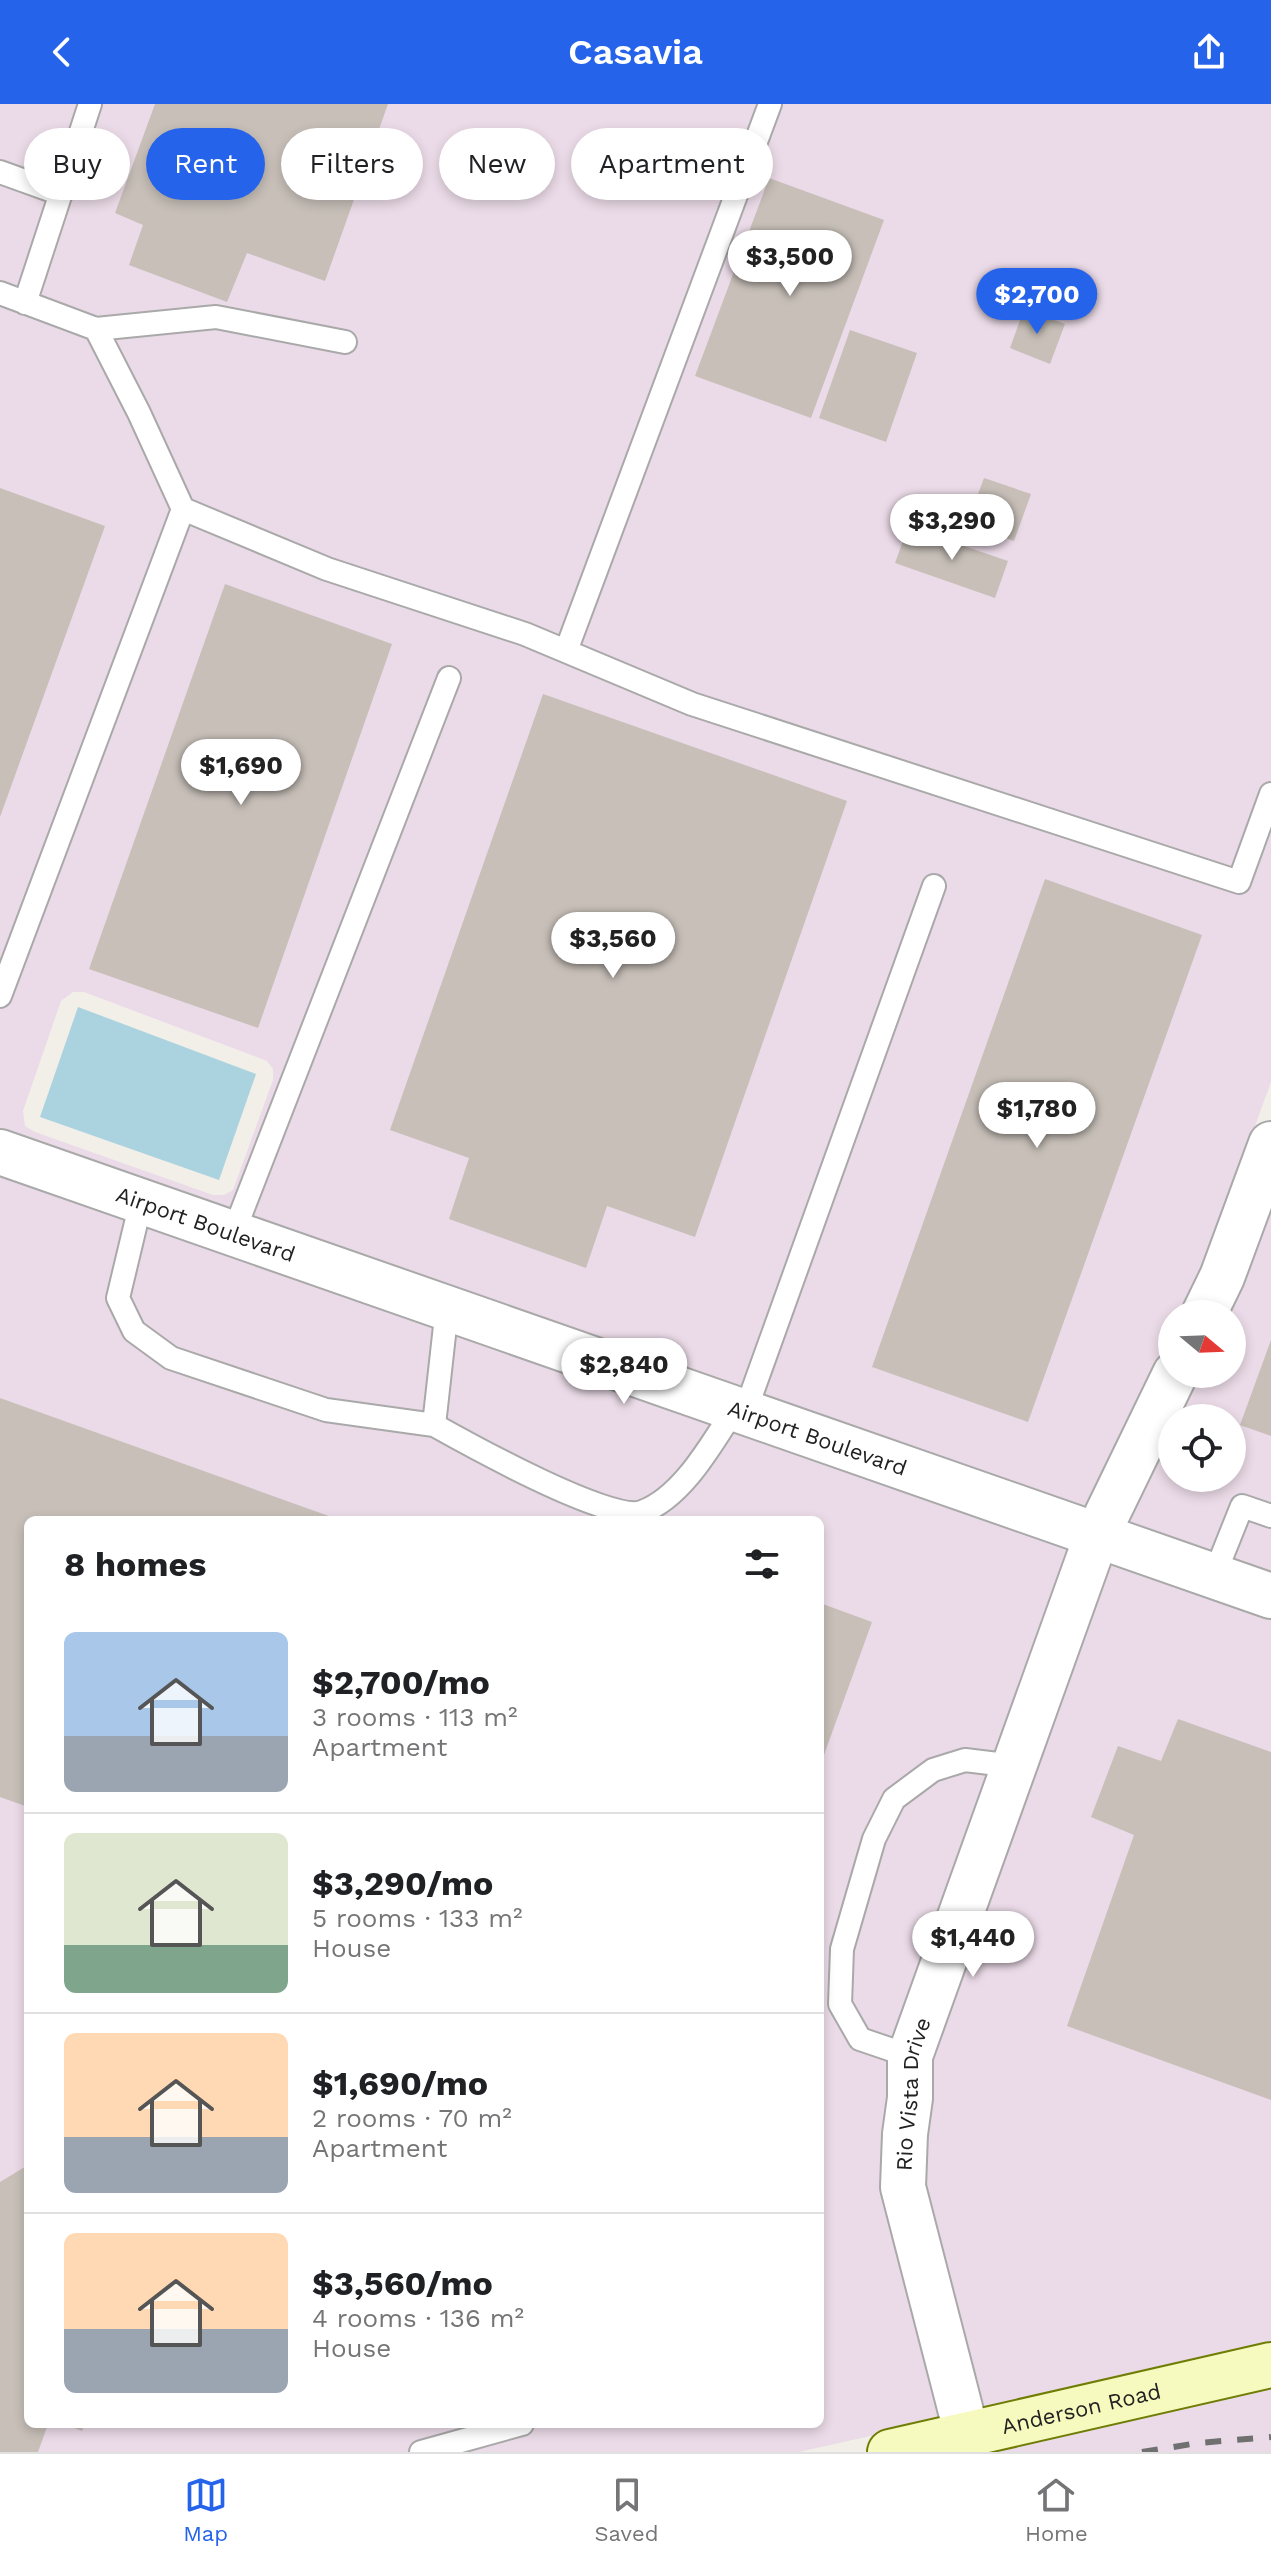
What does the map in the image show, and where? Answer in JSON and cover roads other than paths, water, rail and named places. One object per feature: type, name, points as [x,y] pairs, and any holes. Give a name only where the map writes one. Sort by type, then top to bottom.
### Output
[{"type":"street","name":"Airport Boulevard","points":[[0,1152],[1271,1596]]},
{"type":"street","points":[[1211,1300],[1269,1154]]},
{"type":"street","name":"Rio Vista Drive","points":[[967,2435],[903,2187],[910,2056],[1097,1535],[1168,1388]]},
{"type":"street","name":"Anderson Road","points":[[890,2452],[1271,2365]]},
{"type":"lane","points":[[82,128],[90,104]]},
{"type":"lane","points":[[566,651],[770,104]]},
{"type":"lane","points":[[0,172],[24,181]]},
{"type":"lane","points":[[25,303],[59,200]]},
{"type":"lane","points":[[0,293],[96,329],[216,317],[345,342]]},
{"type":"lane","points":[[96,329],[183,509],[327,569],[525,634],[692,704],[1239,882],[1271,794]]},
{"type":"lane","points":[[0,996],[183,509]]},
{"type":"lane","points":[[233,1234],[449,678]]},
{"type":"lane","points":[[141,1202],[118,1298],[134,1331],[171,1358],[326,1410],[434,1425],[592,1504],[638,1514],[665,1500],[740,1410],[934,886]]},
{"type":"lane","points":[[434,1425],[447,1308]]},
{"type":"lane","points":[[1214,1576],[1242,1506],[1271,1516]]},
{"type":"lane","points":[[910,2056],[860,2039],[840,2004],[842,1949],[874,1839],[894,1799],[933,1770],[965,1760],[1014,1766]]},
{"type":"lane","points":[[421,2452],[508,2428]]},
{"type":"water","points":[[78,1007],[256,1074],[219,1180],[40,1117]]},
{"type":"railway","points":[[1142,2452],[1198,2443],[1271,2437]]}]
